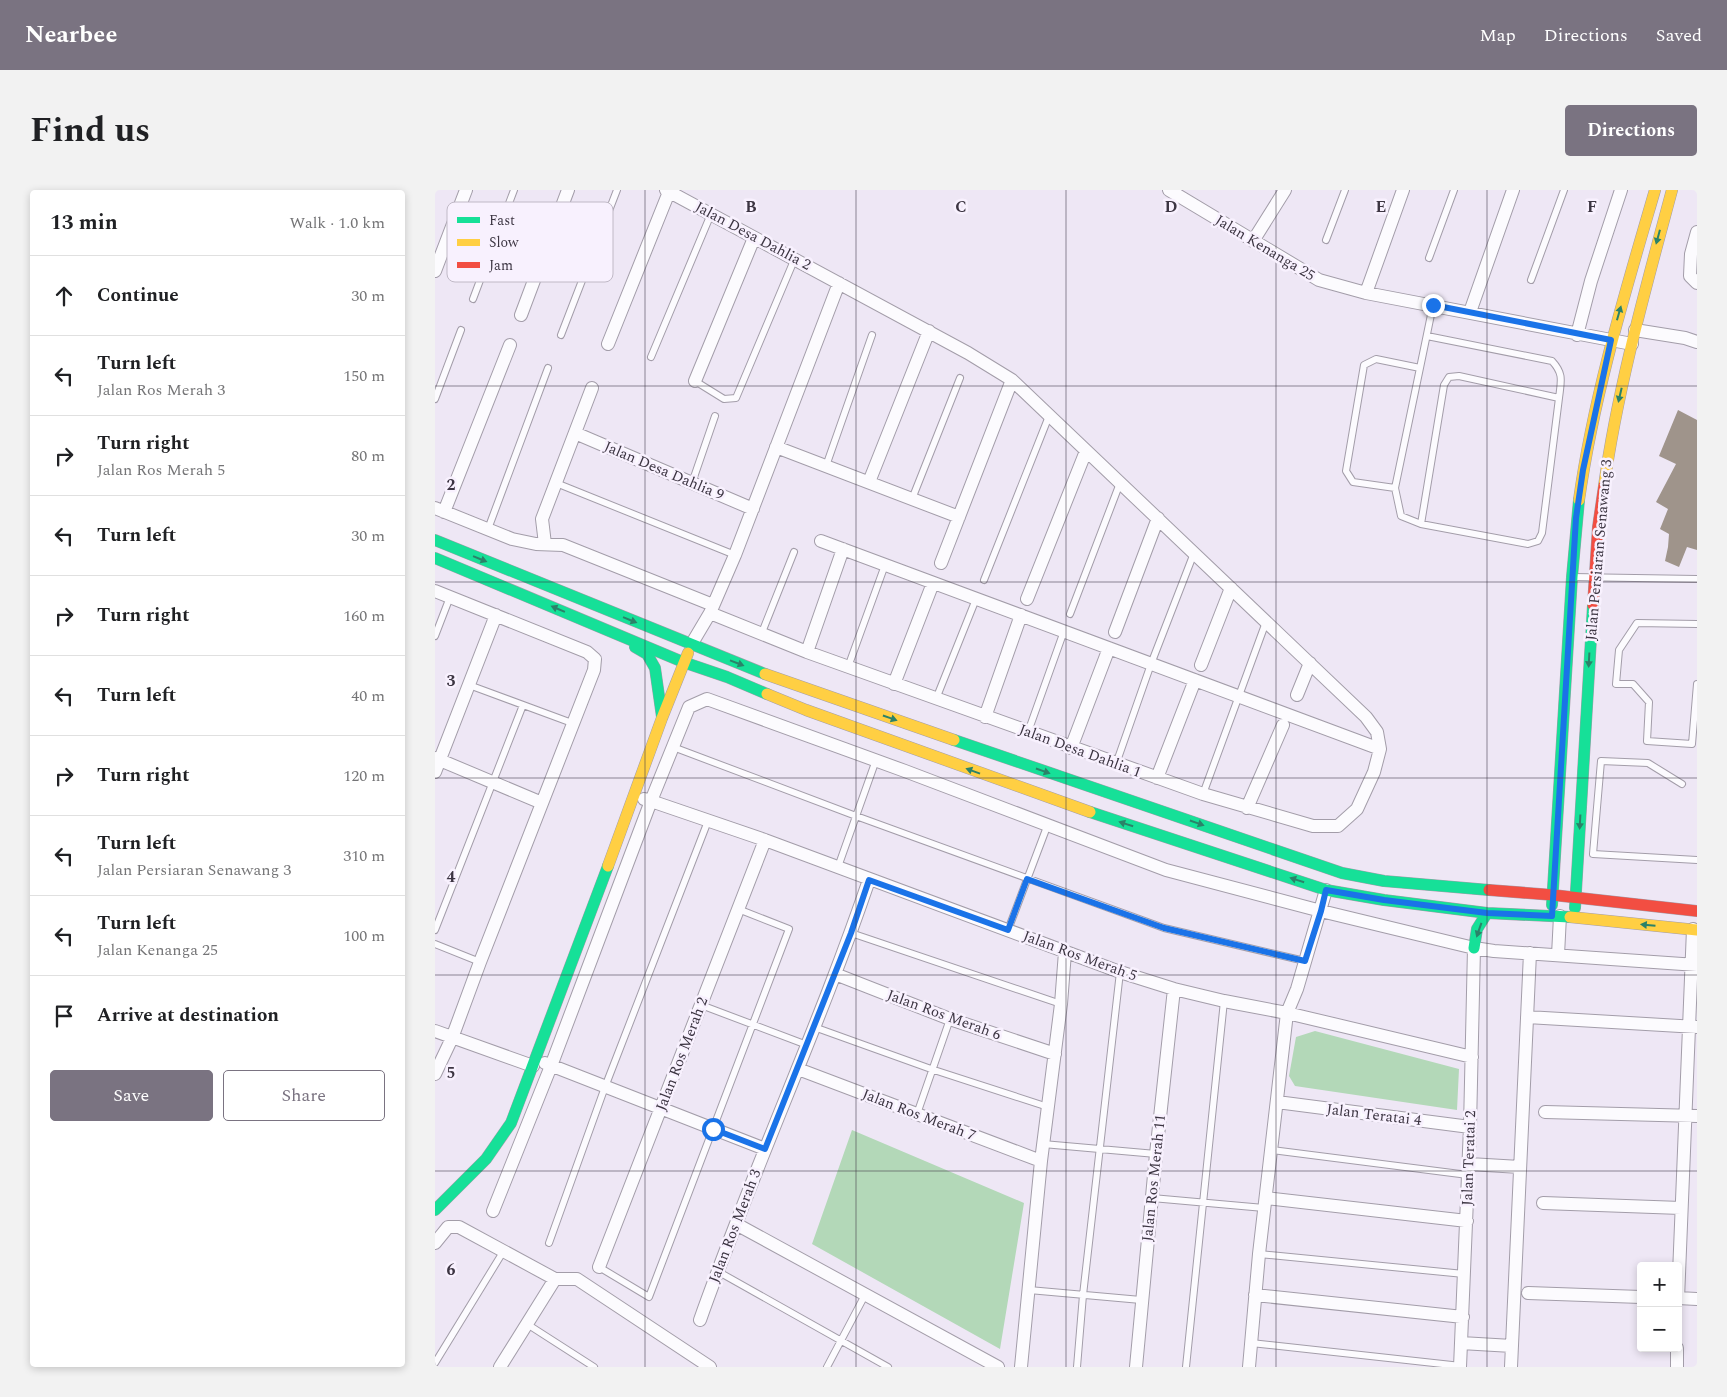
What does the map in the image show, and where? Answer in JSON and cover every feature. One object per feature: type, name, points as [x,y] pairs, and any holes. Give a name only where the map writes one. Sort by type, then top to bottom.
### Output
[{"type":"street","points":[[461,202],[466,190]]},
{"type":"street","points":[[564,202],[568,190]]},
{"type":"street","name":"Jalan Kenanga 25","points":[[1169,190],[1319,280],[1366,293],[1632,344]]},
{"type":"street","points":[[1253,241],[1285,190]]},
{"type":"street","points":[[1366,293],[1403,190]]},
{"type":"street","points":[[1470,312],[1513,190]]},
{"type":"street","points":[[1576,334],[1621,190]]},
{"type":"street","name":"Jalan Persiaran Senawang 3","points":[[1556,916],[1553,895],[1576,518],[1583,470],[1611,340],[1655,190]]},
{"type":"street","name":"Jalan Persiaran Senawang 3","points":[[1574,918],[1598,527],[1611,436],[1635,330],[1671,190]]},
{"type":"street","points":[[608,344],[667,191]]},
{"type":"street","name":"Jalan Desa Dahlia 2","points":[[667,191],[929,331],[1012,380],[1366,717],[1377,732],[1380,750]]},
{"type":"street","points":[[1697,232],[1691,254],[1690,276],[1697,283]]},
{"type":"street","points":[[695,380],[754,238]]},
{"type":"street","points":[[435,271],[447,240]]},
{"type":"street","points":[[521,316],[534,282]]},
{"type":"street","points":[[435,1210],[487,1161],[501,1142],[511,1122],[683,662],[711,609],[735,555],[839,283]]},
{"type":"street","points":[[1635,330],[1685,338],[1697,342]]},
{"type":"street","points":[[869,482],[929,331]]},
{"type":"street","points":[[509,345],[439,510],[512,539],[545,544],[542,519],[593,388]]},
{"type":"street","points":[[941,563],[1012,380]]},
{"type":"street","name":"Jalan Desa Dahlia 9","points":[[575,433],[753,509]]},
{"type":"street","points":[[776,447],[959,517]]},
{"type":"street","points":[[1027,599],[1086,450]]},
{"type":"street","points":[[1115,632],[1157,518]]},
{"type":"street","points":[[435,540],[691,646],[789,684],[1342,873],[1384,881],[1576,897],[1697,911]]},
{"type":"street","points":[[821,541],[1380,750]]},
{"type":"street","name":"Jalan Desa Dahlia 1","points":[[545,544],[563,545],[711,609],[761,635],[894,684],[1203,794],[1313,826],[1338,826],[1357,809],[1374,772],[1380,750]]},
{"type":"street","points":[[807,652],[843,549]]},
{"type":"street","points":[[435,558],[683,662],[727,677],[806,710],[1048,798],[1326,890],[1384,900],[1487,913],[1556,916],[1695,929],[1691,1115],[1681,1208],[1679,1262]]},
{"type":"street","points":[[894,684],[933,583]]},
{"type":"street","points":[[1201,664],[1231,588]]},
{"type":"street","points":[[435,591],[587,652],[595,659],[594,670],[452,1038],[437,1066]]},
{"type":"street","points":[[985,717],[1021,615]]},
{"type":"street","points":[[496,616],[437,763],[493,782],[542,803]]},
{"type":"street","points":[[607,630],[647,654],[655,668],[662,718]]},
{"type":"street","points":[[1071,748],[1109,648]]},
{"type":"street","points":[[1297,695],[1310,663]]},
{"type":"street","points":[[662,718],[691,678],[727,677]]},
{"type":"street","points":[[1157,778],[1195,680]]},
{"type":"street","points":[[493,1211],[551,1066],[651,801],[689,707],[707,699],[1048,824],[1166,870],[1321,911],[1475,948],[1694,965]]},
{"type":"street","points":[[1247,808],[1283,725]]},
{"type":"street","name":"Jalan Ros Merah 5","points":[[634,796],[765,840],[1065,952],[1174,989],[1224,1002],[1287,1013],[1472,1057]]},
{"type":"street","name":"Jalan Ros Merah 2","points":[[599,1267],[765,840]]},
{"type":"street","name":"Jalan Ros Merah 3","points":[[700,1320],[717,1271],[851,933],[869,880]]},
{"type":"street","points":[[1249,1367],[1259,1254],[1287,1013],[1321,911],[1326,890]]},
{"type":"street","points":[[1475,948],[1477,929],[1487,913]]},
{"type":"street","points":[[1556,916],[1558,955]]},
{"type":"street","name":"Jalan Teratai 2","points":[[1461,1366],[1475,948]]},
{"type":"street","points":[[1021,1367],[1041,1160],[1061,1004],[1065,952]]},
{"type":"street","points":[[1511,1367],[1530,953]]},
{"type":"street","name":"Jalan Ros Merah 6","points":[[835,974],[950,1019],[1055,1054]]},
{"type":"street","name":"Jalan Ros Merah 11","points":[[1136,1367],[1141,1300],[1174,989]]},
{"type":"street","points":[[1527,1017],[1693,1027]]},
{"type":"street","points":[[435,1031],[452,1038],[551,1066],[765,1149]]},
{"type":"street","name":"Jalan Ros Merah 7","points":[[798,1069],[1041,1160]]},
{"type":"street","name":"Jalan Teratai 4","points":[[1277,1102],[1470,1127]]},
{"type":"street","points":[[1545,1112],[1691,1115]]},
{"type":"street","points":[[1469,1170],[1520,1167]]},
{"type":"street","points":[[1265,1203],[1467,1220]]},
{"type":"street","points":[[1543,1203],[1681,1208]]},
{"type":"street","points":[[736,1224],[998,1367]]},
{"type":"street","points":[[435,1243],[448,1227],[459,1227],[555,1279],[577,1279],[693,1363],[710,1367]]},
{"type":"street","points":[[500,1367],[555,1279]]},
{"type":"street","points":[[1528,1293],[1637,1297]]},
{"type":"street","points":[[1255,1295],[1463,1317]]},
{"type":"street","points":[[1682,1298],[1697,1298]]},
{"type":"street","points":[[1461,1343],[1512,1346]]},
{"type":"street","points":[[1677,1352],[1677,1367]]},
{"type":"lane","points":[[510,202],[514,190]]},
{"type":"lane","points":[[612,202],[617,190]]},
{"type":"lane","points":[[1326,240],[1345,190]]},
{"type":"lane","points":[[1429,258],[1454,190]]},
{"type":"lane","points":[[1531,280],[1564,190]]},
{"type":"lane","points":[[651,358],[711,214]]},
{"type":"lane","points":[[695,380],[724,398],[737,398],[795,258]]},
{"type":"lane","points":[[473,300],[480,282]]},
{"type":"lane","points":[[561,335],[581,282]]},
{"type":"lane","points":[[1427,336],[1552,361],[1560,370],[1561,381],[1542,533],[1538,541],[1527,544],[1421,524],[1401,516],[1395,488],[1433,305]]},
{"type":"lane","points":[[435,400],[461,330]]},
{"type":"lane","points":[[826,466],[873,335]]},
{"type":"lane","points":[[1395,488],[1353,482],[1346,471],[1364,365],[1376,359],[1420,368]]},
{"type":"lane","points":[[488,530],[548,368]]},
{"type":"lane","points":[[1421,524],[1444,385],[1449,377],[1459,376],[1559,398]]},
{"type":"lane","points":[[912,499],[960,378]]},
{"type":"lane","points":[[692,483],[715,416]]},
{"type":"lane","points":[[984,580],[1049,416]]},
{"type":"lane","points":[[556,483],[735,555]]},
{"type":"lane","points":[[1070,614],[1120,483]]},
{"type":"lane","points":[[761,635],[795,552]]},
{"type":"lane","points":[[1116,764],[1151,664],[1194,553]]},
{"type":"lane","points":[[848,667],[885,565]]},
{"type":"lane","points":[[1572,577],[1697,579]]},
{"type":"lane","points":[[435,636],[450,597]]},
{"type":"lane","points":[[936,699],[976,599]]},
{"type":"lane","points":[[1203,794],[1266,622]]},
{"type":"lane","points":[[1697,624],[1637,623],[1619,650],[1615,684],[1633,684],[1649,702],[1647,741],[1692,744],[1697,684]]},
{"type":"lane","points":[[1027,732],[1064,631]]},
{"type":"lane","points":[[469,684],[572,723]]},
{"type":"lane","points":[[435,930],[523,705]]},
{"type":"lane","points":[[673,746],[856,816],[1164,928],[1305,961]]},
{"type":"lane","points":[[837,868],[876,760]]},
{"type":"lane","points":[[1682,784],[1648,763],[1601,761],[1593,854],[1697,860]]},
{"type":"lane","points":[[549,1243],[605,1087],[709,821]]},
{"type":"lane","points":[[1008,930],[1048,824]]},
{"type":"lane","points":[[599,1267],[649,1297],[789,929],[738,909]]},
{"type":"lane","points":[[851,933],[1061,1004]]},
{"type":"lane","points":[[435,944],[480,962]]},
{"type":"lane","points":[[1077,1367],[1083,1295],[1120,972]]},
{"type":"lane","points":[[1185,1367],[1224,1002]]},
{"type":"lane","points":[[701,1005],[807,1045]]},
{"type":"lane","points":[[917,1114],[931,1069],[950,1019]]},
{"type":"lane","points":[[814,1027],[931,1069],[1048,1107]]},
{"type":"lane","points":[[1043,1144],[1156,1154]]},
{"type":"lane","points":[[1272,1150],[1469,1170]]},
{"type":"lane","points":[[1152,1198],[1203,1202],[1265,1203]]},
{"type":"lane","points":[[435,1363],[503,1252]]},
{"type":"lane","points":[[1259,1254],[1464,1274]]},
{"type":"lane","points":[[717,1271],[888,1367]]},
{"type":"lane","points":[[1029,1290],[1141,1300]]},
{"type":"lane","points":[[827,1367],[865,1295]]},
{"type":"lane","points":[[527,1324],[594,1367]]},
{"type":"lane","points":[[1251,1344],[1461,1366]]},
{"type":"green space","points":[[1315,1031],[1459,1069],[1457,1110],[1295,1086],[1289,1076],[1296,1037]]},
{"type":"green space","points":[[852,1130],[1024,1203],[1000,1349],[812,1244]]},
{"type":"building","points":[[1678,410],[1697,420],[1697,550],[1687,547],[1679,567],[1665,561],[1669,534],[1660,529],[1668,509],[1656,502],[1676,464],[1659,456]]},
{"type":"traffic: fast","points":[[1552,905],[1572,577],[1579,500]]},
{"type":"traffic: fast","points":[[435,540],[765,674]]},
{"type":"traffic: fast","points":[[435,558],[683,662],[727,677],[767,694]]},
{"type":"traffic: fast","points":[[1575,908],[1593,605]]},
{"type":"traffic: fast","points":[[635,647],[647,654],[655,668],[662,717]]},
{"type":"traffic: fast","points":[[954,740],[1342,873],[1384,881],[1489,890]]},
{"type":"traffic: fast","points":[[1090,812],[1326,890],[1384,900],[1487,913],[1570,917]]},
{"type":"traffic: fast","points":[[435,1210],[486,1159],[511,1123],[608,866]]},
{"type":"traffic: fast","points":[[1474,948],[1477,929],[1487,913]]},
{"type":"traffic: slow","points":[[1579,500],[1585,460],[1602,382],[1655,190]]},
{"type":"traffic: slow","points":[[1604,486],[1625,374],[1672,190]]},
{"type":"traffic: slow","points":[[608,866],[688,653]]},
{"type":"traffic: slow","points":[[765,674],[954,740]]},
{"type":"traffic: slow","points":[[767,694],[806,710],[1090,812]]},
{"type":"traffic: slow","points":[[1570,917],[1697,930]]},
{"type":"traffic: jam","points":[[1593,605],[1598,527],[1604,486]]},
{"type":"traffic: jam","points":[[1489,890],[1697,911]]},
{"type":"route","points":[[713,1129],[765,1149],[851,933],[869,880],[1008,930],[1027,879],[1164,928],[1305,961],[1326,890],[1384,900],[1487,913],[1552,916],[1576,518],[1583,470],[1611,340],[1433,305]]}]
